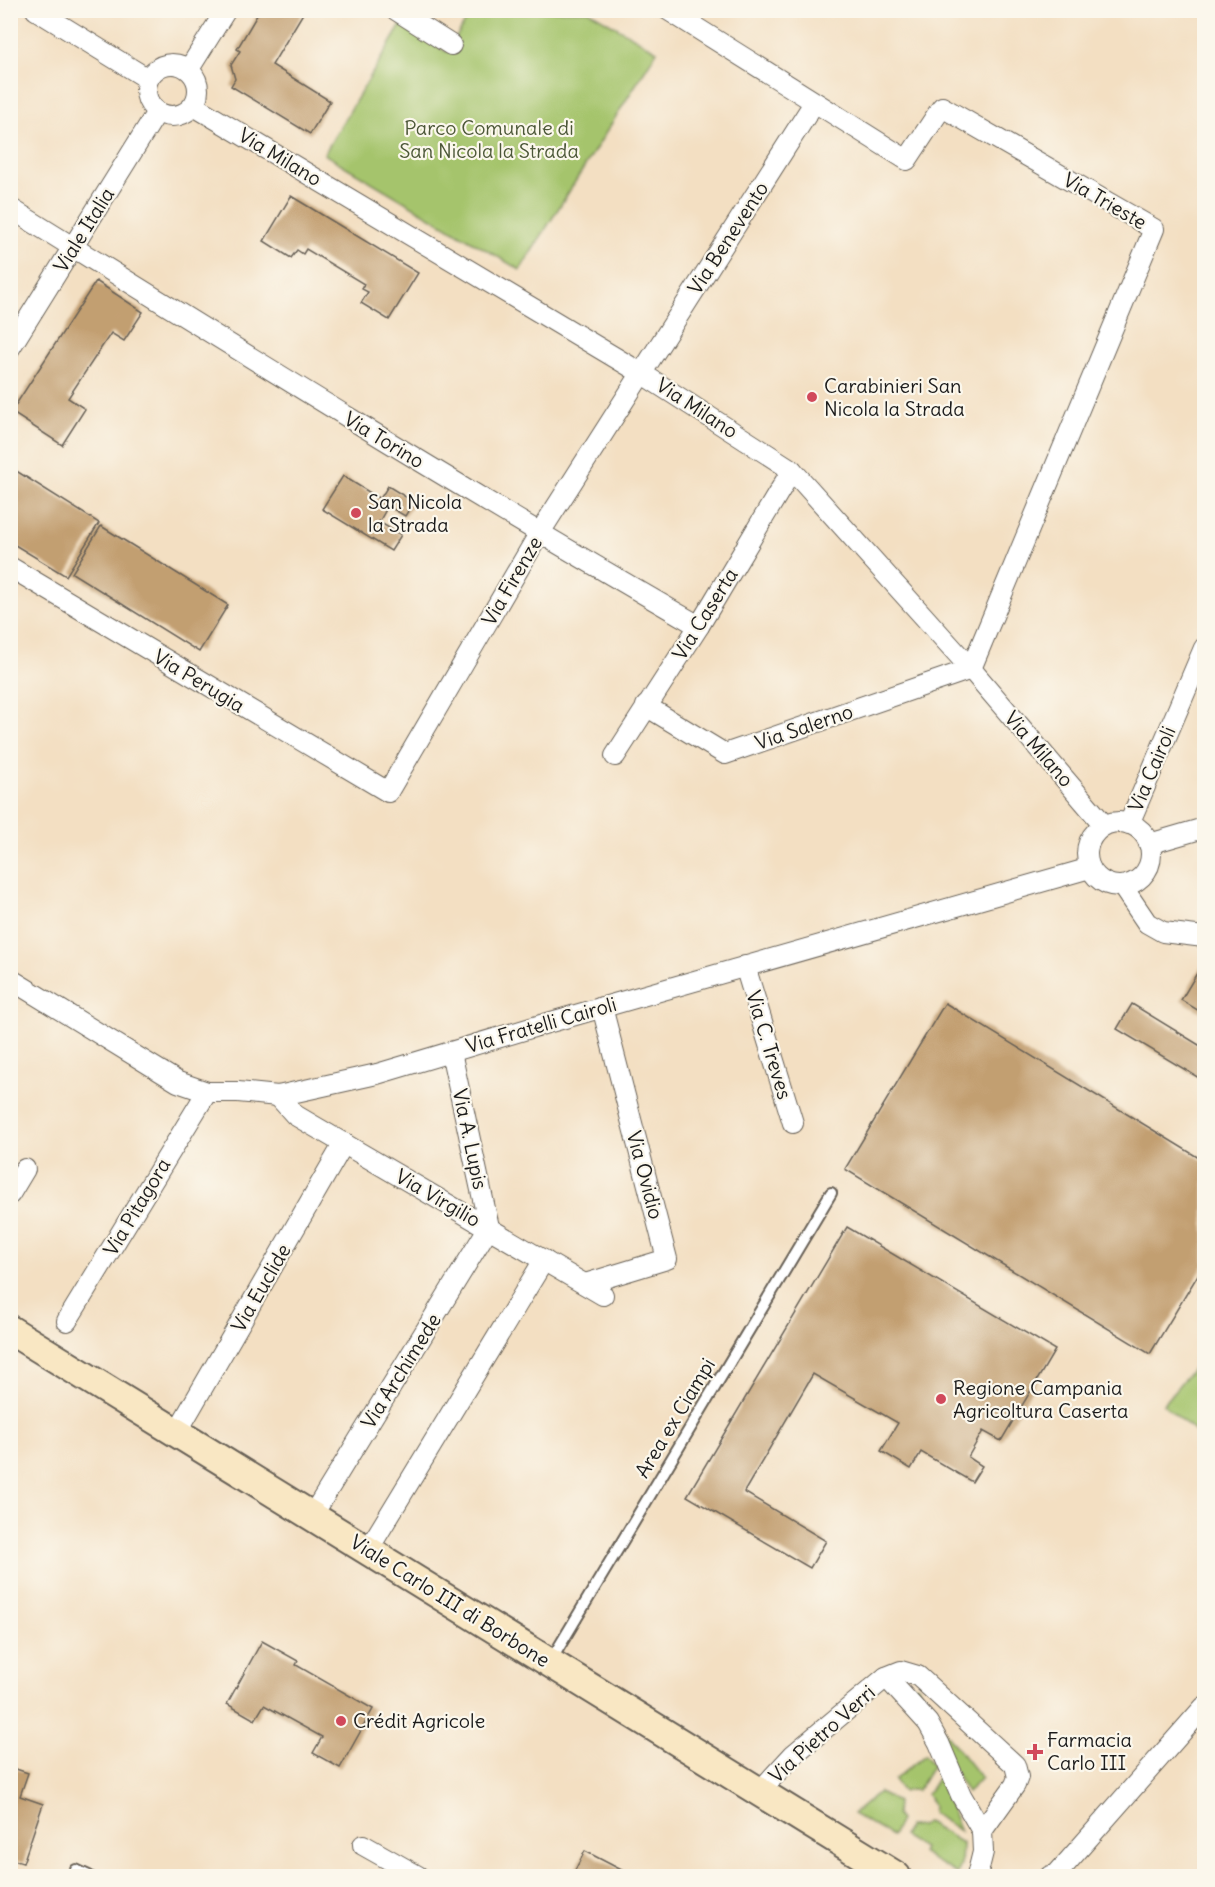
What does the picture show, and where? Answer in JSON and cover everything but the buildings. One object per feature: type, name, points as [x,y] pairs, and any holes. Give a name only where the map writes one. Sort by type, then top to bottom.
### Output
[{"type":"main road","name":"Viale Carlo III di Borbone","points":[[10,1330],[891,1875]]},
{"type":"street","points":[[36,10],[148,79]]},
{"type":"street","points":[[189,69],[226,10]]},
{"type":"street","points":[[396,10],[451,45]]},
{"type":"street","name":"Via Trieste","points":[[668,10],[907,160],[942,107],[1154,230],[971,669]]},
{"type":"street","points":[[166,64],[182,65],[189,69],[194,75],[199,90],[194,106],[181,115],[173,117],[157,112],[147,97],[146,88],[152,72],[166,64]]},
{"type":"street","name":"Via Benevento","points":[[641,372],[814,103]]},
{"type":"street","name":"Via Milano","points":[[194,106],[641,372],[792,470],[971,669],[1104,825]]},
{"type":"street","name":"Viale Italia","points":[[10,348],[157,112]]},
{"type":"street","name":"Via Torino","points":[[10,208],[539,534],[699,626]]},
{"type":"street","name":"Via Firenze","points":[[388,792],[539,534],[641,372]]},
{"type":"street","name":"Via Caserta","points":[[615,756],[699,626],[792,470]]},
{"type":"street","name":"Via Perugia","points":[[10,567],[388,792]]},
{"type":"street","name":"Via Cairoli","points":[[1129,824],[1204,648]]},
{"type":"street","name":"Via Salerno","points":[[646,706],[725,754],[971,669]]},
{"type":"street","points":[[1121,822],[1129,824],[1142,831],[1149,844],[1151,855],[1148,867],[1133,883],[1122,886],[1103,882],[1089,868],[1086,856],[1088,843],[1104,825],[1121,822]]},
{"type":"street","points":[[1149,844],[1204,828]]},
{"type":"street","name":"Via Fratelli Cairoli","points":[[10,979],[178,1082],[207,1092],[278,1096],[377,1074],[602,1007],[1089,868]]},
{"type":"street","points":[[1122,886],[1147,923],[1163,932],[1204,936]]},
{"type":"street","name":"Via C. Treves","points":[[745,966],[793,1123]]},
{"type":"street","name":"Via Ovidio","points":[[585,1284],[667,1259],[602,1007]]},
{"type":"street","name":"Via A. Lupis","points":[[451,1052],[489,1227]]},
{"type":"street","name":"Via Pitagora","points":[[67,1321],[207,1092]]},
{"type":"street","name":"Via Virgilio","points":[[278,1096],[294,1115],[603,1295]]},
{"type":"street","name":"Via Euclide","points":[[177,1432],[344,1143]]},
{"type":"street","points":[[10,1194],[25,1169]]},
{"type":"street","name":"Via Archimede","points":[[312,1516],[489,1227]]},
{"type":"street","points":[[368,1550],[544,1260]]},
{"type":"street","points":[[981,1875],[982,1831],[961,1796],[928,1723],[886,1677],[901,1671],[918,1676],[1015,1765],[1018,1777],[1015,1785],[982,1831]]},
{"type":"street","name":"Via Pietro Verri","points":[[759,1792],[793,1755],[886,1677]]},
{"type":"street","points":[[1054,1876],[1204,1707]]},
{"type":"street","points":[[363,1845],[418,1876]]},
{"type":"lane","name":"Area ex Ciampi","points":[[549,1662],[831,1193]]},
{"type":"lane","points":[[73,1876],[76,1870],[89,1876]]},
{"type":"green space","name":"Parco Comunale di San Nicola la Strada","points":[[472,11],[589,11],[657,51],[520,270],[324,154],[401,25],[447,52]]},
{"type":"green space","points":[[1204,1355],[1204,1439],[1163,1404]]},
{"type":"green space","points":[[909,1685],[918,1686],[920,1691],[917,1697],[981,1778],[967,1793],[905,1689]]},
{"type":"green space","points":[[925,1755],[933,1765],[918,1790],[903,1792],[894,1780]]},
{"type":"green space","points":[[938,1777],[960,1831],[932,1813],[933,1806],[927,1794]]},
{"type":"green space","points":[[879,1792],[897,1802],[896,1815],[900,1820],[892,1836],[853,1814]]},
{"type":"green space","points":[[927,1822],[962,1843],[961,1865],[957,1874],[921,1853],[923,1848],[903,1836],[908,1826],[921,1826]]},
{"type":"place","name":"Carabinieri San Nicola la Strada","points":[[812,397]]},
{"type":"place","name":"San Nicola la Strada","points":[[356,513]]},
{"type":"place","name":"Regione Campania Agricoltura Caserta","points":[[941,1399]]},
{"type":"place","name":"Crédit Agricole","points":[[341,1721]]},
{"type":"place","name":"Farmacia Carlo III","points":[[1035,1752]]}]
